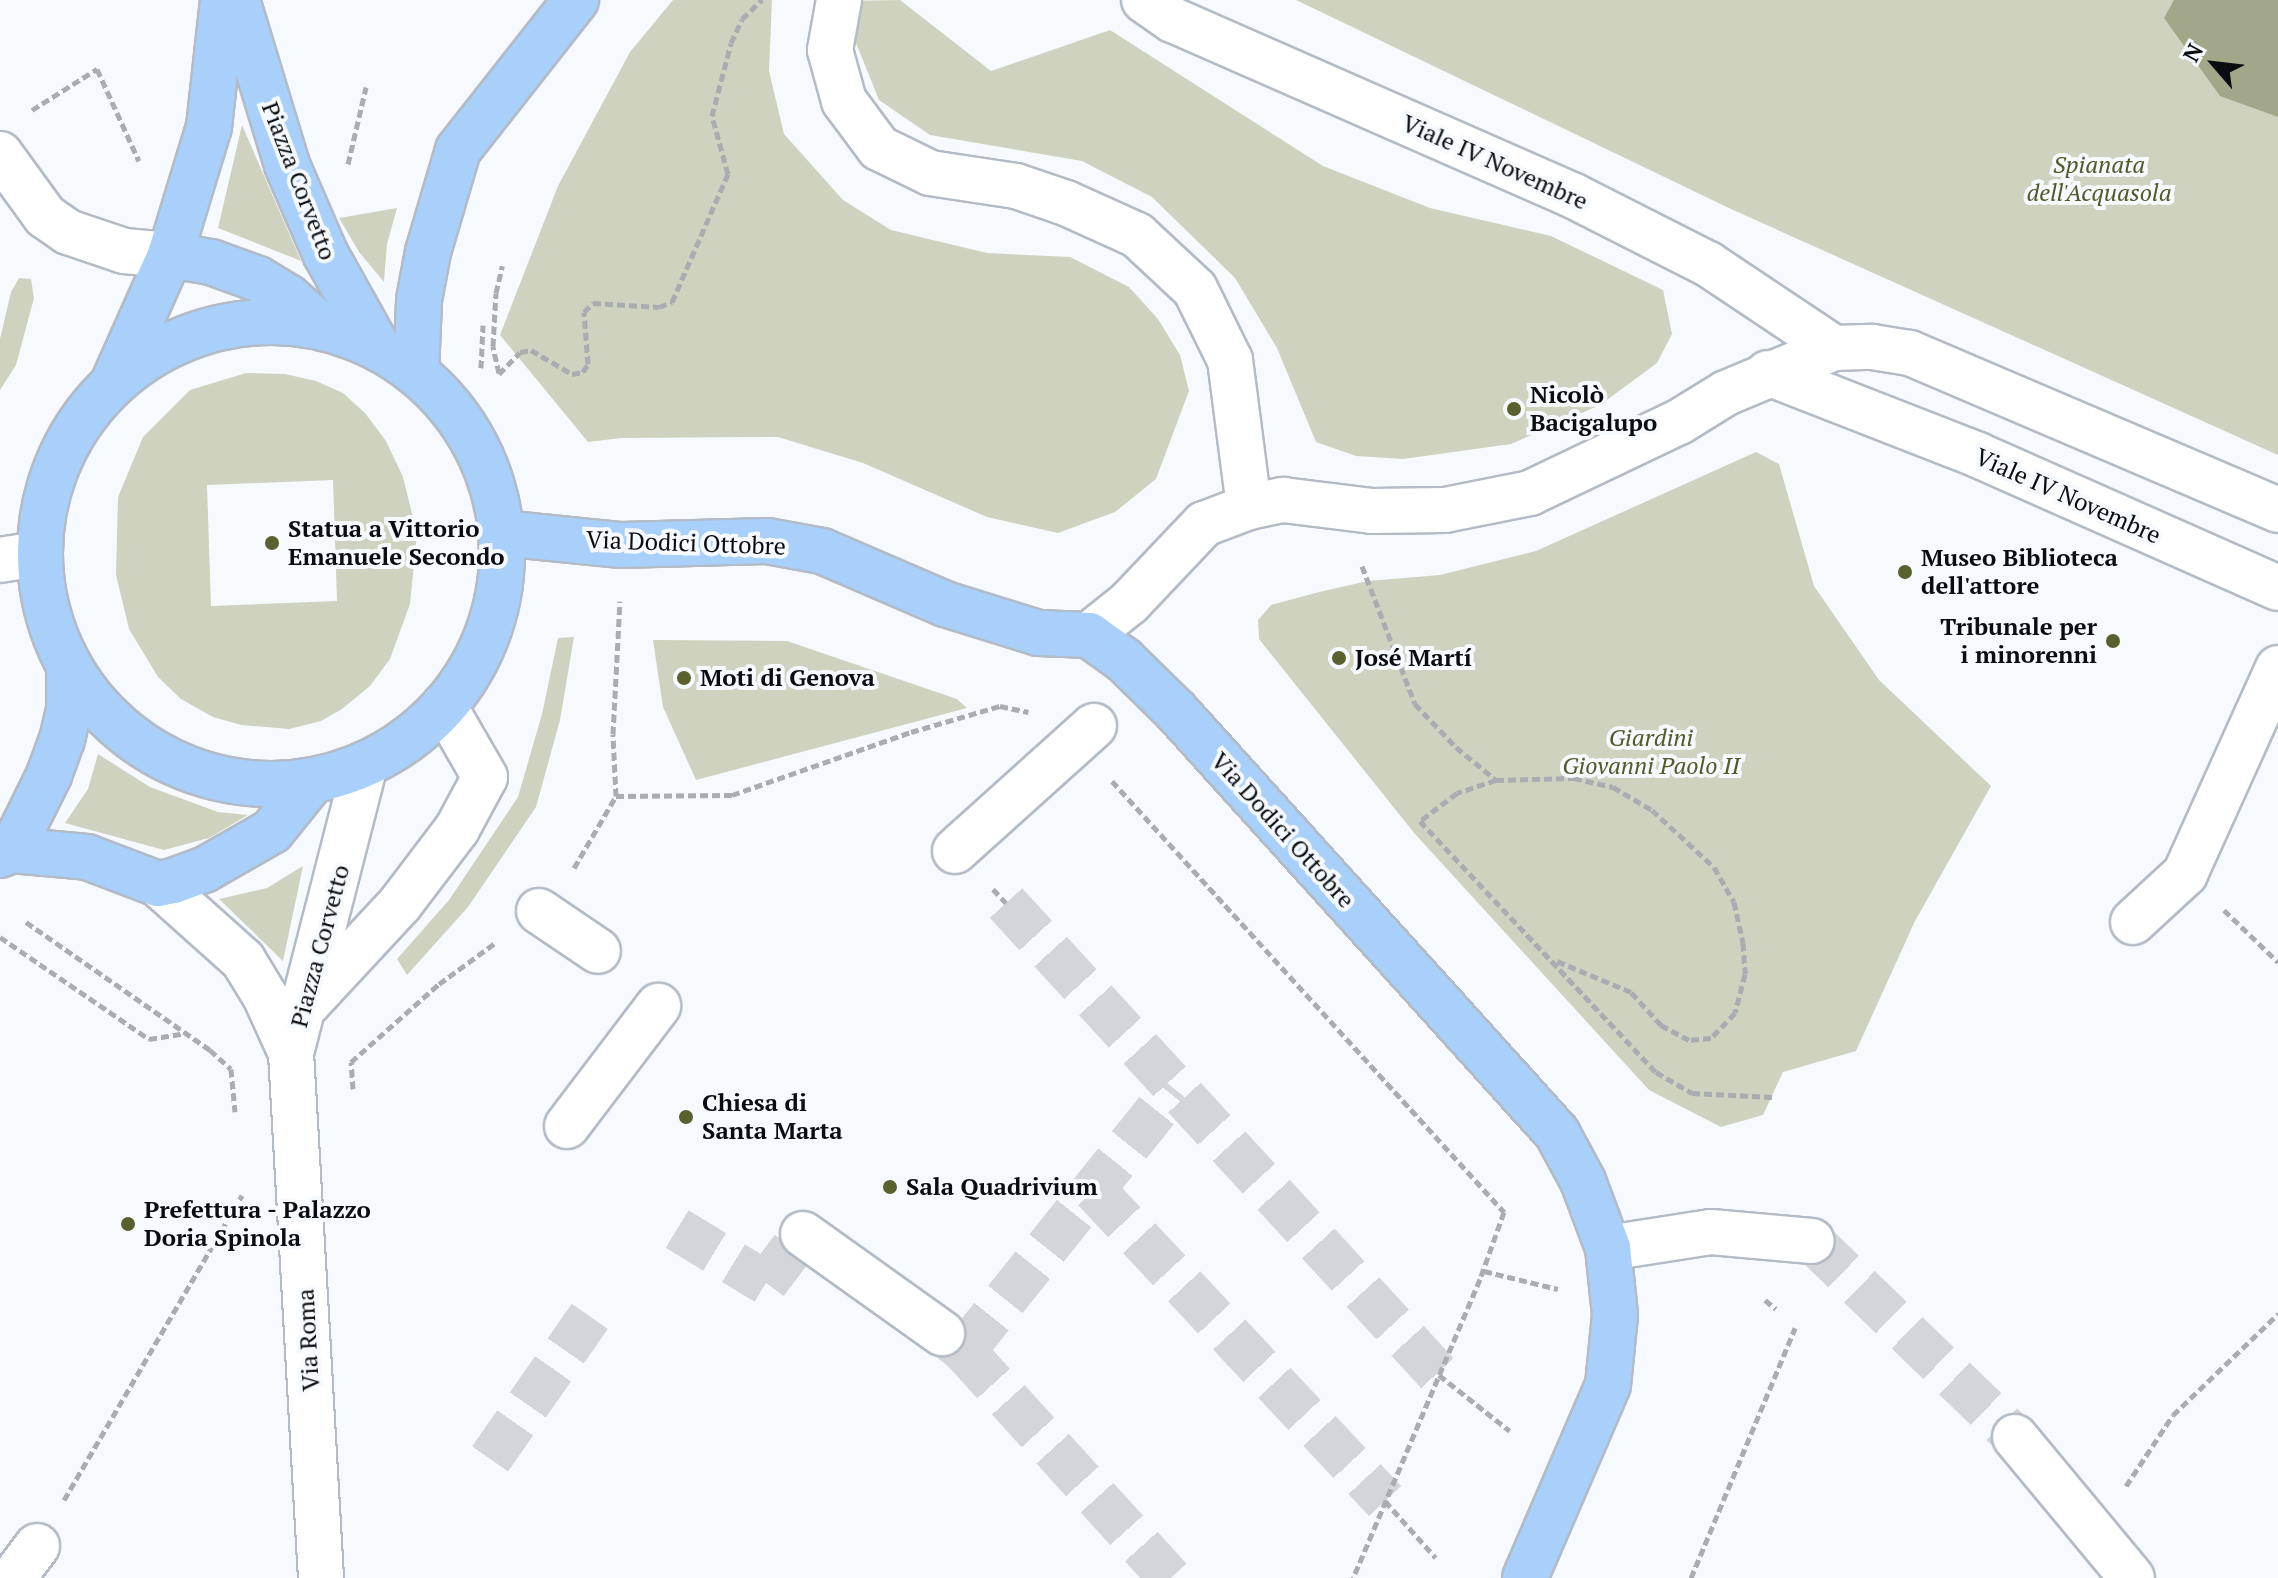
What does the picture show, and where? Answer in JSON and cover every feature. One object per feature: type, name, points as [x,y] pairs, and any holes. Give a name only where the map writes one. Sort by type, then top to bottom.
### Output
[{"type":"main road","points":[[416,373],[419,300],[428,252],[458,150],[576,0]]},
{"type":"main road","name":"Piazza Corvetto","points":[[230,5],[287,165],[326,255],[378,348]]},
{"type":"main road","name":"Piazza Corvetto","points":[[113,384],[170,255],[209,127],[230,5]]},
{"type":"main road","name":"Piazza Corvetto","points":[[170,255],[211,262],[258,279],[288,297],[323,328]]},
{"type":"main road","name":"Piazza Corvetto","points":[[287,322],[323,328],[378,348],[416,373],[458,417],[475,444],[496,502],[501,533],[502,565],[489,629],[476,658],[444,706],[398,746],[365,764],[313,780],[252,784],[212,777],[172,763],[119,729],[95,704],[69,667],[20,557],[75,432],[113,384],[144,360],[177,341],[213,329],[287,322]]},
{"type":"main road","name":"Via Dodici Ottobre","points":[[501,533],[621,545],[767,541],[822,551],[945,604],[1038,633],[1089,635],[1124,660],[1176,711],[1557,1133],[1583,1181],[1608,1248],[1615,1315],[1608,1385],[1525,1578]]},
{"type":"main road","name":"Piazza Corvetto","points":[[69,667],[69,710],[62,740],[49,775],[6,853],[87,857],[158,884]]},
{"type":"main road","points":[[158,884],[204,870],[272,831],[313,780]]},
{"type":"street","points":[[839,0],[830,50],[844,101],[879,148],[930,173],[1016,186],[1066,203],[1137,235],[1195,289],[1230,360],[1249,507]]},
{"type":"street","name":"Viale IV Novembre","points":[[1144,0],[1173,20],[1588,203],[1708,264],[1834,348]]},
{"type":"street","points":[[0,154],[45,216],[68,232],[124,251],[170,255]]},
{"type":"street","points":[[1089,635],[1129,603],[1204,524],[1249,507],[1283,500],[1372,511],[1445,510],[1530,493],[1679,422],[1726,393],[1834,348],[1872,347],[1910,353],[2278,510]]},
{"type":"street","name":"Viale IV Novembre","points":[[1768,373],[1978,455],[2278,588]]},
{"type":"street","points":[[2133,922],[2185,874],[2278,668]]},
{"type":"street","points":[[304,1008],[400,904],[457,829],[485,777],[444,706]]},
{"type":"street","points":[[955,851],[1094,726]]},
{"type":"street","name":"Piazza Corvetto","points":[[291,1053],[365,764]]},
{"type":"street","name":"Piazza Corvetto","points":[[158,884],[243,960],[265,996],[291,1053]]},
{"type":"street","points":[[539,911],[598,951]]},
{"type":"street","points":[[567,1126],[658,1006]]},
{"type":"street","name":"Via Roma","points":[[291,1053],[321,1578]]},
{"type":"street","points":[[1608,1248],[1711,1232],[1812,1241]]},
{"type":"street","points":[[803,1234],[942,1333]]},
{"type":"street","points":[[2015,1437],[2132,1578]]},
{"type":"path","points":[[502,266],[496,293],[493,346],[499,374],[520,352],[531,350],[572,374],[583,372],[588,364],[584,312],[593,303],[659,307],[672,302],[728,174],[712,116],[731,43],[742,19],[762,0]]},
{"type":"path","points":[[97,69],[141,166]]},
{"type":"path","points":[[345,174],[366,87]]},
{"type":"path","points":[[481,368],[483,325]]},
{"type":"path","points":[[1362,566],[1415,704],[1456,747],[1496,780]]},
{"type":"path","points":[[353,1091],[351,1062],[439,984],[539,911],[583,857],[616,796],[613,734],[620,600]]},
{"type":"path","points":[[616,796],[732,795],[911,732],[1000,706]]},
{"type":"path","points":[[1108,776],[1504,1212],[1484,1271],[1353,1578]]},
{"type":"path","points":[[1553,960],[1631,992],[1661,1025],[1689,1040],[1711,1038],[1735,1013],[1745,974],[1743,943],[1734,902],[1714,867],[1652,810],[1613,787],[1574,778],[1496,780],[1457,793],[1420,821],[1656,1072],[1692,1093],[1772,1097]]},
{"type":"path","points":[[2185,874],[2278,962]]},
{"type":"path","points":[[26,922],[188,1033],[231,1069],[237,1127]]},
{"type":"path","points":[[0,937],[149,1039],[188,1033]]},
{"type":"path","points":[[25,1562],[242,1195]]},
{"type":"path","points":[[1484,1271],[1559,1290]]},
{"type":"path","points":[[1765,1300],[1776,1309]]},
{"type":"path","points":[[2125,1487],[2173,1415],[2278,1314]]},
{"type":"path","points":[[1691,1578],[1795,1328]]},
{"type":"path","points":[[1439,1375],[1510,1431]]},
{"type":"path","points":[[1385,1501],[1436,1558]]},
{"type":"green space","points":[[673,0],[772,0],[769,71],[784,134],[843,200],[891,230],[987,253],[1070,257],[1129,287],[1158,319],[1180,355],[1189,391],[1156,479],[1115,512],[1058,533],[987,517],[863,463],[778,437],[621,438],[588,442],[500,335],[558,186],[630,52]]},
{"type":"green space","points":[[900,0],[991,71],[1110,30],[1323,166],[1430,208],[1551,236],[1663,290],[1672,334],[1657,363],[1600,405],[1511,444],[1403,459],[1356,456],[1316,442],[1277,348],[1235,278],[1152,197],[1082,161],[930,135],[879,100],[839,1]]},
{"type":"green space","name":"Spianata dell'Acquasola","points":[[1296,0],[2278,0],[2278,455],[1731,209]]},
{"type":"green space","points":[[242,125],[301,261],[218,228]]},
{"type":"green space","points":[[397,208],[387,244],[384,282],[359,252],[339,218]]},
{"type":"green space","points":[[19,278],[31,279],[34,298],[16,365],[0,390],[0,339],[11,292]]},
{"type":"green space","points":[[246,373],[285,374],[316,381],[343,393],[365,413],[386,441],[403,477],[417,534],[410,604],[390,659],[370,686],[342,709],[321,721],[289,729],[241,725],[213,717],[181,699],[158,677],[129,629],[116,575],[118,497],[143,437],[190,390]],"holes":[[[333,480],[337,601],[211,606],[207,485]]]},
{"type":"green space","name":"Giardini Giovanni Paolo II","points":[[1756,452],[1779,464],[1814,586],[1879,680],[1991,786],[1915,921],[1856,1051],[1783,1072],[1763,1115],[1721,1127],[1649,1090],[1415,834],[1259,639],[1258,620],[1271,605],[1319,592],[1368,581],[1440,575],[1536,551]]},
{"type":"green space","points":[[574,637],[560,720],[536,807],[468,907],[407,975],[397,959],[449,900],[518,797],[542,714],[558,638]]},
{"type":"green space","points":[[653,640],[787,641],[957,699],[967,708],[696,780],[663,707]]},
{"type":"green space","points":[[98,754],[150,787],[218,812],[248,815],[209,838],[164,850],[65,823],[88,789]]},
{"type":"green space","points":[[303,866],[283,961],[219,899],[267,888]]},
{"type":"shaded area","points":[[2174,0],[2278,0],[2278,117],[2220,96],[2164,18]]},
{"type":"tunnel","points":[[1006,903],[1439,1375]]},
{"type":"tunnel","points":[[964,1351],[1174,1089]]},
{"type":"tunnel","points":[[1094,1190],[1385,1501]]},
{"type":"tunnel","points":[[677,1229],[766,1283],[803,1234]]},
{"type":"tunnel","points":[[1812,1241],[2015,1437]]},
{"type":"tunnel","points":[[490,1459],[590,1316]]},
{"type":"tunnel","points":[[943,1334],[964,1351],[1170,1578]]},
{"type":"place","name":"Nicolò Bacigalupo","points":[[1514,409]]},
{"type":"place","name":"Statua a Vittorio Emanuele Secondo","points":[[272,543]]},
{"type":"place","name":"Museo Biblioteca dell'attore","points":[[1905,572]]},
{"type":"place","name":"Tribunale per i minorenni","points":[[2113,641]]},
{"type":"place","name":"José Martí","points":[[1339,658]]},
{"type":"place","name":"Moti di Genova","points":[[684,678]]},
{"type":"place","name":"Chiesa di Santa Marta","points":[[686,1117]]},
{"type":"place","name":"Sala Quadrivium","points":[[890,1187]]},
{"type":"place","name":"Prefettura - Palazzo Doria Spinola","points":[[128,1224]]}]
